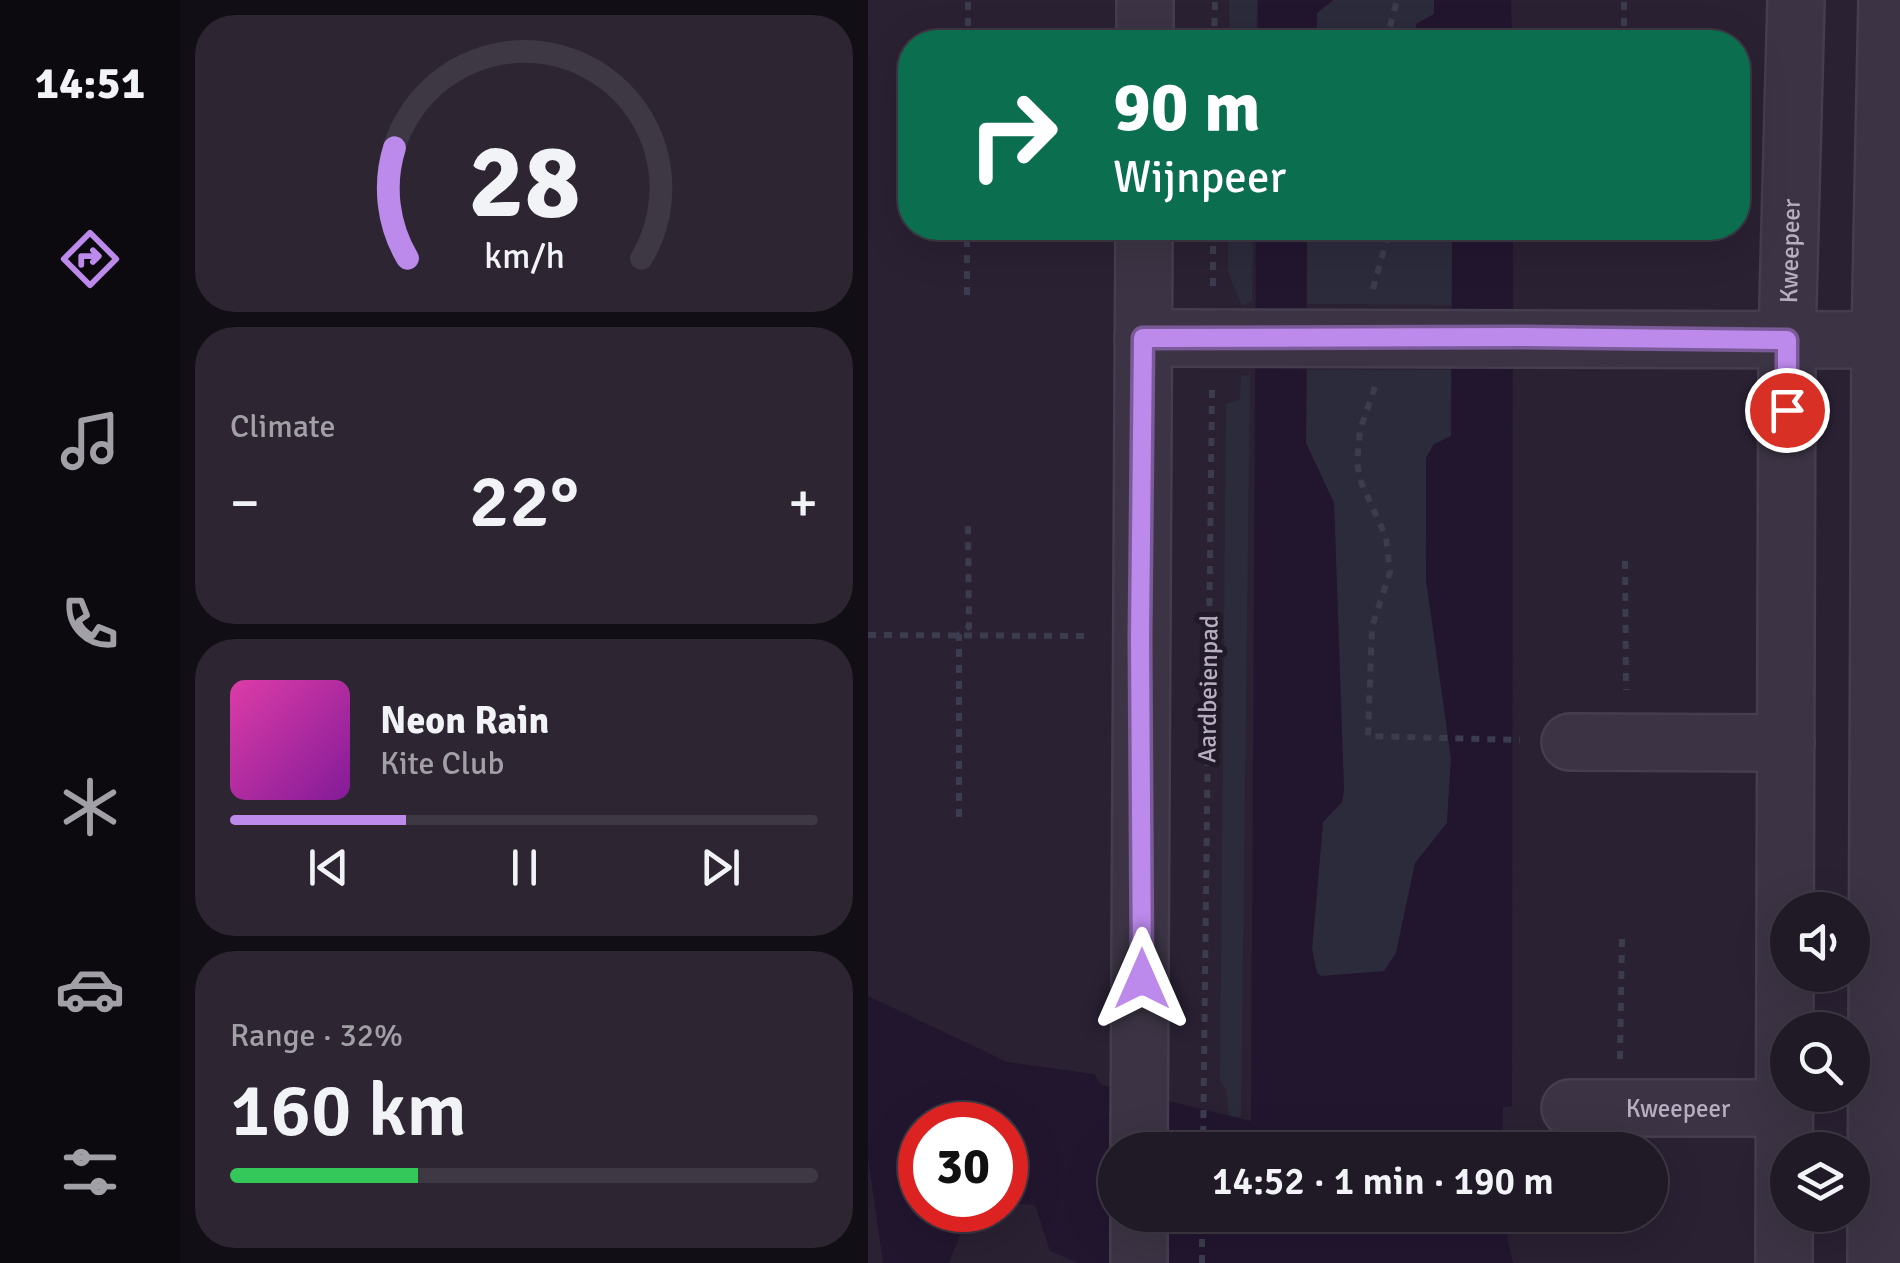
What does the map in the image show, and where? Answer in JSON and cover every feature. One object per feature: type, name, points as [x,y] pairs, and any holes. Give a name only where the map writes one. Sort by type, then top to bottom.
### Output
[{"type":"street","points":[[1145,30],[1146,0]]},
{"type":"street","name":"Kweepeer","points":[[1785,1012],[1787,340],[1796,0]]},
{"type":"street","points":[[1876,1263],[1890,339],[1887,0]]},
{"type":"street","points":[[1140,1132],[1144,240]]},
{"type":"street","points":[[1143,338],[1890,339]]},
{"type":"street","points":[[1570,742],[1786,743]]},
{"type":"street","name":"Kweepeer","points":[[1595,1108],[1770,1108]]},
{"type":"street","name":"Kweepeer","points":[[1784,1263],[1785,1112]]},
{"type":"street","points":[[1139,1232],[1139,1263]]},
{"type":"path","points":[[968,0],[968,30]]},
{"type":"path","points":[[1214,30],[1215,0]]},
{"type":"path","points":[[1389,30],[1397,0]]},
{"type":"path","points":[[1624,0],[1624,30]]},
{"type":"path","points":[[967,295],[968,240]]},
{"type":"path","name":"Aardbeienpad","points":[[1203,1132],[1209,636],[1227,337],[1215,240]]},
{"type":"path","points":[[1387,240],[1373,291],[1375,392],[1360,430],[1357,463],[1361,482],[1386,536],[1390,572],[1372,626],[1368,736],[1513,740]]},
{"type":"path","points":[[959,634],[968,628],[968,521]]},
{"type":"path","points":[[1625,561],[1626,742]]},
{"type":"path","points":[[959,634],[959,817]]},
{"type":"path","points":[[868,635],[1209,636]]},
{"type":"path","points":[[1595,1108],[1622,938]]},
{"type":"path","points":[[1202,1232],[1202,1263]]},
{"type":"shaded area","points":[[1229,0],[1257,0],[1256,30],[1229,30]]},
{"type":"shaded area","points":[[1258,0],[1333,0],[1317,13],[1317,30],[1258,30]]},
{"type":"shaded area","points":[[1333,0],[1434,0],[1434,14],[1416,25],[1416,30],[1317,30],[1317,13]]},
{"type":"shaded area","points":[[1434,0],[1511,0],[1512,30],[1416,30],[1416,24],[1434,14]]},
{"type":"shaded area","points":[[1228,240],[1253,240],[1252,301],[1242,306],[1228,272]]},
{"type":"shaded area","points":[[1256,240],[1307,240],[1306,443],[1334,503],[1344,791],[1342,802],[1323,822],[1312,949],[1321,976],[1384,971],[1396,953],[1415,863],[1447,823],[1451,759],[1426,580],[1426,458],[1434,444],[1451,436],[1452,240],[1513,240],[1512,1106],[1503,1107],[1502,1132],[1098,1132],[1098,1232],[1506,1232],[1513,1263],[1078,1263],[1050,1251],[1035,1205],[1028,1205],[1028,1102],[898,1102],[898,1232],[961,1232],[949,1263],[883,1263],[868,1158],[868,996],[1007,1062],[1094,1074],[1102,1085],[1251,1121]]},
{"type":"shaded area","points":[[1307,240],[1453,240],[1452,305],[1307,304]]},
{"type":"shaded area","points":[[1307,370],[1452,370],[1451,436],[1434,444],[1425,553],[1451,759],[1447,823],[1415,863],[1396,953],[1384,972],[1321,976],[1317,974],[1312,949],[1323,822],[1342,802],[1344,791],[1334,503],[1306,443]]},
{"type":"shaded area","points":[[1250,375],[1241,1117],[1229,1116],[1226,1090],[1220,1080],[1226,404],[1240,400],[1241,376]]},
{"type":"route","points":[[1142,979],[1143,338],[1787,340],[1787,410]]}]
